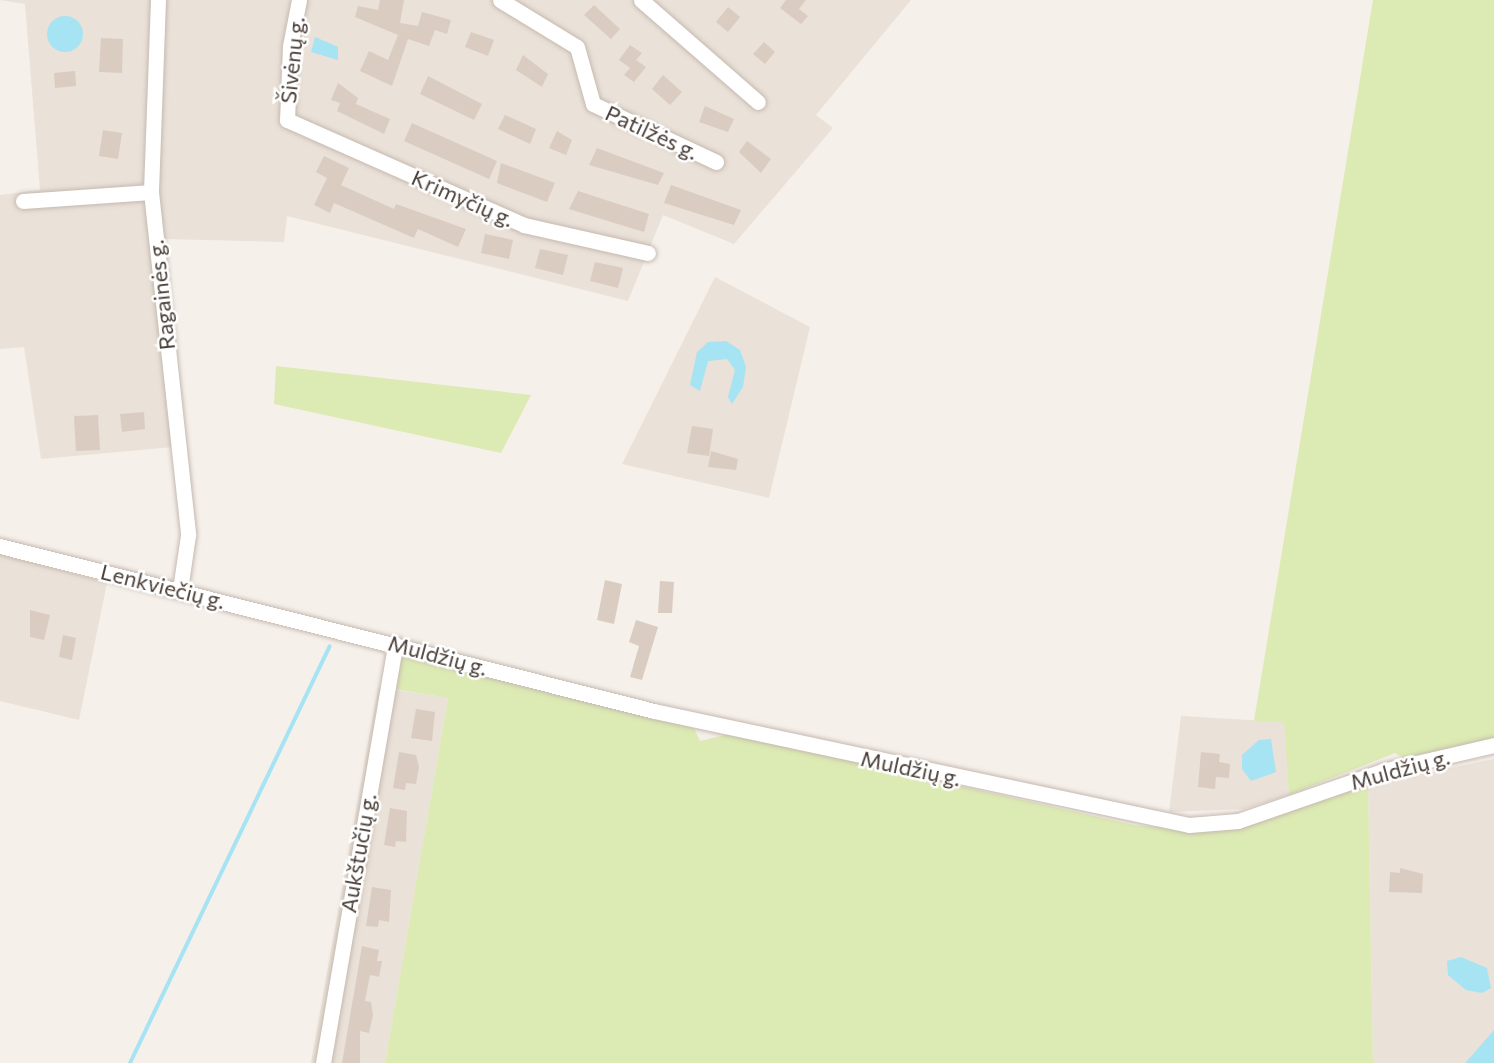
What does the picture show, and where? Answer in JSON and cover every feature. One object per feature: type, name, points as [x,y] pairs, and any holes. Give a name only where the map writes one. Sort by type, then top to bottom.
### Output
[{"type":"street","name":"Ragainės g.","points":[[158,0],[150,192],[188,535],[180,590]]},
{"type":"street","name":"Šivėnų g.","points":[[287,120],[290,46],[299,0]]},
{"type":"street","name":"Patilžės g.","points":[[500,0],[577,46],[593,104],[716,162]]},
{"type":"street","points":[[641,0],[758,102]]},
{"type":"street","name":"Krimyčių g.","points":[[287,120],[524,225],[648,253]]},
{"type":"street","points":[[23,201],[150,192]]},
{"type":"street","name":"Lenkviečių g.","points":[[0,546],[326,627]]},
{"type":"street","name":"Muldžių g.","points":[[326,627],[709,723],[1189,825],[1238,821],[1382,771],[1494,746]]},
{"type":"street","name":"Aukštučių g.","points":[[323,1063],[394,644]]},
{"type":"shaded area","points":[[0,0],[911,0],[816,115],[833,128],[734,244],[663,215],[628,301],[287,216],[284,242],[164,239],[184,446],[41,459],[24,347],[0,349],[0,195],[40,190],[25,4]]},
{"type":"shaded area","points":[[715,277],[810,327],[769,498],[622,464]]},
{"type":"shaded area","points":[[0,553],[107,583],[79,720],[0,701]]},
{"type":"shaded area","points":[[378,687],[448,698],[385,1063],[311,1063]]},
{"type":"shaded area","points":[[1181,716],[1285,722],[1289,795],[1243,809],[1169,812]]},
{"type":"shaded area","points":[[1494,759],[1494,1063],[1373,1063],[1368,785]]},
{"type":"green space","points":[[1373,0],[1494,0],[1494,739],[1403,758],[1395,753],[1289,795],[1284,722],[1254,721]]},
{"type":"green space","points":[[276,366],[531,395],[501,453],[274,404]]},
{"type":"green space","points":[[407,654],[694,728],[700,741],[729,734],[1134,825],[1194,831],[1235,828],[1368,785],[1373,1063],[385,1063],[448,698],[394,689],[398,660]]},
{"type":"water","points":[[65,16],[78,21],[83,34],[78,47],[65,52],[52,47],[47,34],[52,21]]},
{"type":"water","points":[[315,37],[338,47],[338,60],[311,52]]},
{"type":"water","points":[[726,341],[740,350],[746,367],[743,387],[732,404],[728,397],[735,370],[727,359],[708,361],[700,391],[690,385],[697,352],[708,342]]},
{"type":"water","points":[[1271,739],[1276,772],[1251,781],[1242,769],[1242,755],[1259,740]]},
{"type":"water","points":[[1461,957],[1487,968],[1491,988],[1482,993],[1466,990],[1448,975],[1447,961]]},
{"type":"water","points":[[1494,1030],[1494,1063],[1465,1063],[1475,1052]]},
{"type":"building","points":[[380,0],[404,0],[400,23],[418,26],[422,12],[451,20],[447,34],[435,30],[429,46],[408,39],[392,86],[360,71],[369,51],[388,60],[398,35],[355,17],[358,6],[378,10]]},
{"type":"building","points":[[786,0],[806,0],[799,9],[808,16],[801,24],[780,8]]},
{"type":"building","points":[[594,5],[620,29],[611,39],[584,15]]},
{"type":"building","points":[[728,7],[740,17],[728,32],[716,22]]},
{"type":"building","points":[[471,32],[494,40],[488,56],[465,47]]},
{"type":"building","points":[[101,38],[123,39],[122,73],[99,72]]},
{"type":"building","points":[[764,42],[775,52],[765,64],[753,54]]},
{"type":"building","points":[[630,45],[642,53],[636,60],[646,67],[634,82],[624,75],[630,68],[619,60]]},
{"type":"building","points":[[523,55],[548,74],[542,87],[516,70]]},
{"type":"building","points":[[75,71],[76,86],[55,88],[54,73]]},
{"type":"building","points":[[663,75],[682,92],[670,105],[652,89]]},
{"type":"building","points":[[428,76],[482,104],[474,120],[420,94]]},
{"type":"building","points":[[338,83],[358,98],[356,104],[390,119],[384,134],[337,111],[340,103],[331,100]]},
{"type":"building","points":[[705,106],[734,119],[728,132],[699,122]]},
{"type":"building","points":[[505,115],[536,129],[530,144],[498,129]]},
{"type":"building","points":[[412,123],[497,161],[489,179],[404,141]]},
{"type":"building","points":[[103,130],[122,133],[118,159],[99,156]]},
{"type":"building","points":[[557,131],[572,140],[566,155],[549,148]]},
{"type":"building","points":[[747,141],[771,159],[761,173],[739,152]]},
{"type":"building","points":[[597,148],[664,173],[658,185],[589,165]]},
{"type":"building","points":[[324,156],[349,168],[341,185],[394,209],[396,204],[466,229],[458,247],[418,229],[414,238],[334,203],[330,213],[314,205],[327,178],[316,172]]},
{"type":"building","points":[[501,163],[555,183],[547,202],[497,183]]},
{"type":"building","points":[[671,185],[741,210],[734,225],[664,203]]},
{"type":"building","points":[[578,191],[649,214],[644,232],[569,209]]},
{"type":"building","points":[[485,234],[513,240],[509,259],[481,253]]},
{"type":"building","points":[[540,249],[568,255],[563,275],[535,268]]},
{"type":"building","points":[[595,262],[623,268],[618,288],[590,281]]},
{"type":"building","points":[[144,412],[145,429],[122,432],[120,414]]},
{"type":"building","points":[[98,415],[100,450],[76,451],[74,416]]},
{"type":"building","points":[[692,426],[713,429],[709,456],[687,453]]},
{"type":"building","points":[[711,451],[738,459],[736,470],[708,467]]},
{"type":"building","points":[[605,580],[622,584],[614,624],[597,620]]},
{"type":"building","points":[[660,581],[674,582],[672,613],[658,613]]},
{"type":"building","points":[[30,610],[50,615],[44,640],[30,637]]},
{"type":"building","points":[[636,620],[658,627],[642,680],[630,677],[639,646],[629,642]]},
{"type":"building","points":[[63,635],[76,638],[72,660],[59,657]]},
{"type":"building","points":[[416,709],[435,712],[432,741],[411,738]]},
{"type":"building","points":[[399,752],[416,755],[419,767],[416,784],[406,783],[405,790],[393,788]]},
{"type":"building","points":[[1201,752],[1220,754],[1219,762],[1230,764],[1229,778],[1216,777],[1215,789],[1198,787]]},
{"type":"building","points":[[390,808],[407,811],[406,842],[396,841],[395,847],[384,845]]},
{"type":"building","points":[[1400,868],[1423,874],[1422,893],[1389,892],[1390,872],[1400,873]]},
{"type":"building","points":[[372,887],[391,890],[389,922],[379,920],[378,927],[366,926]]},
{"type":"building","points":[[362,946],[379,950],[377,961],[382,961],[379,977],[370,975],[365,1001],[371,1002],[373,1015],[369,1033],[360,1031],[360,1063],[342,1063]]},
{"type":"waterway","points":[[130,1063],[330,646]]}]
